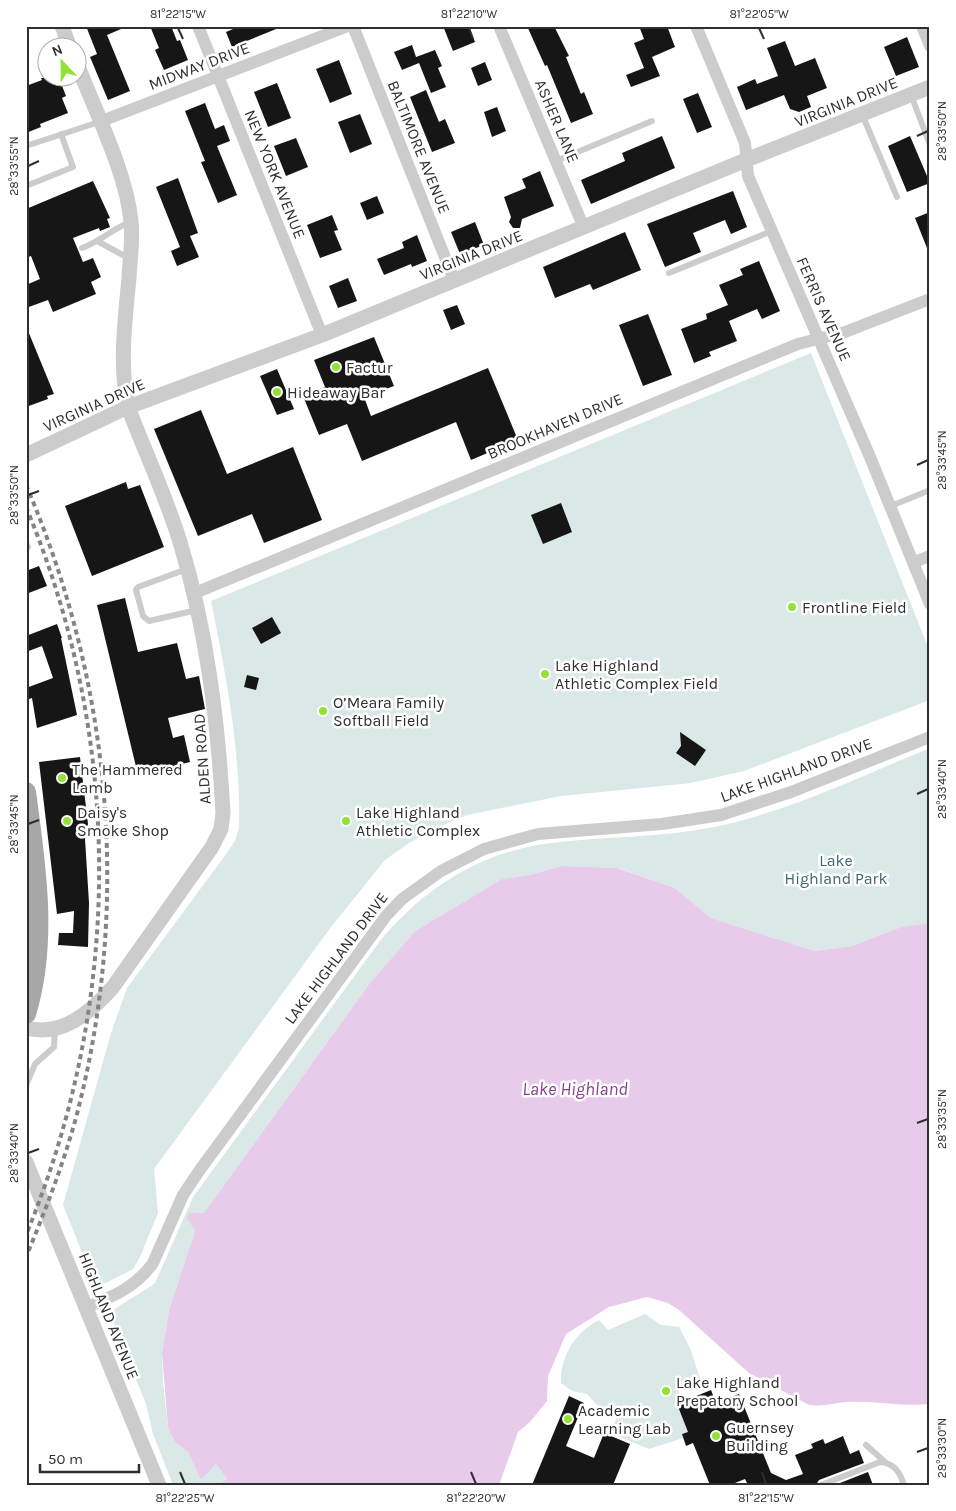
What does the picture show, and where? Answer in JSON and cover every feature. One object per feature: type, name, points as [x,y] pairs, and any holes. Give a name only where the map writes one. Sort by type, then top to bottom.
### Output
[{"type":"main road","points":[[26,792],[39,916],[38,954],[34,990],[26,1014]]},
{"type":"street","points":[[62,26],[66,38]]},
{"type":"street","name":"NEW YORK AVENUE","points":[[198,26],[322,335]]},
{"type":"street","name":"MIDWAY DRIVE","points":[[100,122],[348,26]]},
{"type":"street","name":"BALTIMORE AVENUE","points":[[353,26],[454,280]]},
{"type":"street","name":"ASHER LANE","points":[[499,26],[584,228]]},
{"type":"street","name":"FERRIS AVENUE","points":[[696,26],[745,143],[748,176],[914,562],[930,604]]},
{"type":"street","points":[[922,26],[930,46]]},
{"type":"street","name":"VIRGINIA DRIVE","points":[[26,455],[128,407],[322,335],[746,160],[930,87]]},
{"type":"street","name":"ALDEN ROAD","points":[[26,1028],[39,1031],[55,1029],[78,1019],[99,1002],[113,987],[212,847],[221,829],[223,813],[215,704],[195,593],[165,498],[128,407],[124,373],[123,337],[130,259],[131,222],[124,187],[87,88]]},
{"type":"street","name":"BROOKHAVEN DRIVE","points":[[195,593],[798,344],[845,332],[930,299]]},
{"type":"street","points":[[914,562],[930,556]]},
{"type":"street","name":"LAKE HIGHLAND DRIVE","points":[[88,1307],[127,1290],[147,1272],[154,1262],[183,1195],[370,936],[402,899],[441,870],[484,849],[538,834],[662,824],[721,815],[791,792],[930,737]]},
{"type":"street","name":"HIGHLAND AVENUE","points":[[26,1162],[88,1307],[158,1485]]},
{"type":"lane","points":[[911,95],[930,145]]},
{"type":"lane","points":[[862,114],[897,197]]},
{"type":"lane","points":[[556,161],[652,121]]},
{"type":"lane","name":"MIDWAY DRIVE","points":[[26,146],[100,122]]},
{"type":"lane","points":[[26,186],[74,167],[61,134]]},
{"type":"lane","points":[[82,248],[99,242],[120,226],[131,222]]},
{"type":"lane","points":[[669,272],[772,231]]},
{"type":"lane","points":[[99,242],[130,259]]},
{"type":"lane","points":[[890,506],[930,490]]},
{"type":"lane","points":[[188,568],[138,587],[136,590],[143,616],[149,621],[198,610]]},
{"type":"lane","points":[[26,1085],[35,1064],[54,1047],[55,1029]]},
{"type":"lane","points":[[866,1446],[897,1470],[904,1485]]},
{"type":"lane","points":[[821,1485],[874,1464],[885,1462]]},
{"type":"green space","name":"Lake Highland Athletic Complex","points":[[811,353],[930,652],[930,700],[744,771],[691,783],[561,796],[467,815],[434,829],[409,843],[385,860],[331,927],[154,1169],[158,1213],[140,1257],[133,1269],[106,1283],[93,1280],[63,1205],[111,1033],[127,988],[224,857],[235,841],[239,828],[238,770],[235,742],[227,685],[211,601]]},
{"type":"green space","name":"Lake Highland Park","points":[[930,748],[930,923],[901,927],[852,946],[815,951],[711,918],[675,888],[618,868],[562,866],[530,875],[502,879],[415,931],[370,983],[204,1213],[190,1213],[195,1231],[169,1310],[162,1353],[168,1428],[175,1442],[188,1452],[201,1480],[216,1464],[227,1479],[218,1485],[173,1485],[153,1434],[146,1404],[110,1315],[118,1307],[155,1283],[193,1197],[380,941],[397,922],[436,888],[479,863],[502,854],[526,847],[552,843],[654,835],[714,827],[796,803]]},
{"type":"green space","points":[[645,1314],[661,1325],[679,1327],[690,1348],[701,1381],[690,1386],[685,1383],[678,1390],[683,1402],[677,1404],[688,1432],[682,1434],[683,1438],[649,1449],[610,1433],[619,1413],[606,1415],[587,1394],[572,1391],[561,1383],[561,1373],[566,1355],[576,1338],[590,1325],[599,1320],[608,1330]]},
{"type":"water","name":"Lake Highland","points":[[562,866],[617,868],[675,888],[711,918],[815,951],[852,946],[901,927],[930,923],[930,1404],[846,1402],[822,1405],[807,1404],[749,1373],[679,1310],[668,1303],[647,1297],[609,1307],[566,1334],[548,1376],[547,1401],[530,1422],[518,1432],[499,1485],[218,1485],[227,1479],[216,1464],[201,1480],[188,1452],[175,1442],[168,1428],[162,1353],[169,1310],[195,1231],[187,1218],[189,1213],[204,1213],[370,983],[415,931],[502,879],[530,875]]},
{"type":"building","points":[[86,26],[128,26],[107,35],[130,91],[108,100],[90,57],[97,54]]},
{"type":"building","points":[[150,26],[171,26],[177,41],[180,40],[188,60],[164,70],[155,50],[159,48]]},
{"type":"building","points":[[240,26],[281,27],[232,47],[226,32]]},
{"type":"building","points":[[443,26],[469,26],[475,42],[453,51]]},
{"type":"building","points":[[527,26],[554,26],[569,56],[566,57],[581,94],[584,92],[593,114],[571,123],[547,65],[545,66]]},
{"type":"building","points":[[639,26],[667,26],[675,47],[652,57],[660,76],[631,87],[626,75],[644,68],[634,43],[644,39]]},
{"type":"building","points":[[907,37],[919,67],[896,76],[884,47]]},
{"type":"building","points":[[785,41],[795,66],[815,58],[827,88],[807,96],[811,107],[799,112],[790,109],[784,95],[746,110],[737,87],[755,79],[757,84],[778,76],[767,48]]},
{"type":"building","points":[[412,45],[416,57],[435,50],[442,66],[438,68],[446,87],[431,93],[419,63],[402,70],[394,52]]},
{"type":"building","points":[[339,60],[352,94],[330,103],[316,69]]},
{"type":"building","points":[[485,62],[492,80],[478,86],[471,68]]},
{"type":"building","points":[[38,82],[38,88],[63,88],[66,96],[62,98],[68,113],[40,124],[41,127],[26,133],[26,86]]},
{"type":"building","points":[[277,83],[291,118],[268,127],[254,92]]},
{"type":"building","points":[[426,90],[439,122],[445,119],[455,143],[432,152],[410,97]]},
{"type":"building","points":[[698,93],[712,127],[697,133],[683,99]]},
{"type":"building","points":[[205,103],[215,129],[224,125],[230,141],[217,146],[237,195],[218,203],[201,162],[205,161],[185,111]]},
{"type":"building","points":[[497,107],[506,131],[492,137],[484,112]]},
{"type":"building","points":[[360,114],[372,144],[350,153],[338,122]]},
{"type":"building","points":[[662,136],[675,168],[591,204],[581,180],[625,161],[622,153]]},
{"type":"building","points":[[910,136],[930,183],[907,192],[888,146]]},
{"type":"building","points":[[296,138],[308,167],[286,176],[274,146]]},
{"type":"building","points":[[540,171],[554,206],[522,219],[520,228],[513,228],[509,222],[511,217],[504,197],[526,188],[522,179]]},
{"type":"building","points":[[178,178],[198,233],[190,236],[199,257],[177,266],[171,251],[180,247],[156,187]]},
{"type":"building","points":[[93,181],[110,218],[107,219],[110,227],[100,231],[99,228],[73,238],[83,262],[93,258],[101,277],[91,282],[96,294],[53,312],[48,300],[26,308],[26,285],[40,279],[31,256],[26,258],[26,209]]},
{"type":"building","points":[[733,191],[747,227],[731,234],[725,220],[693,233],[701,252],[665,267],[647,224]]},
{"type":"building","points":[[377,196],[384,213],[367,220],[360,203]]},
{"type":"building","points":[[930,212],[930,253],[929,253],[915,218]]},
{"type":"building","points":[[332,215],[338,230],[334,231],[342,250],[320,258],[307,225]]},
{"type":"building","points":[[475,222],[484,245],[460,254],[451,232]]},
{"type":"building","points":[[625,232],[641,270],[593,290],[590,284],[555,298],[543,267]]},
{"type":"building","points":[[417,235],[427,261],[412,267],[411,264],[384,275],[377,259],[404,248],[402,242]]},
{"type":"building","points":[[759,261],[780,311],[762,319],[757,309],[729,321],[737,341],[709,352],[711,356],[694,363],[681,329],[707,319],[706,314],[728,305],[719,285],[743,275],[740,269]]},
{"type":"building","points":[[348,278],[357,301],[338,308],[329,286]]},
{"type":"building","points":[[457,305],[465,324],[451,330],[443,310]]},
{"type":"building","points":[[648,314],[672,375],[643,386],[619,325]]},
{"type":"building","points":[[26,326],[54,394],[47,396],[48,399],[26,407]]},
{"type":"building","points":[[374,337],[394,386],[364,397],[371,416],[488,368],[518,440],[471,460],[456,422],[362,461],[347,424],[319,435],[303,396],[325,387],[314,360]]},
{"type":"building","name":"Hideaway Bar","points":[[277,369],[294,409],[277,415],[260,376]]},
{"type":"building","points":[[201,410],[227,474],[293,447],[322,520],[264,543],[252,514],[198,536],[154,429]]},
{"type":"building","points":[[126,482],[128,489],[140,485],[164,547],[92,576],[65,506]]},
{"type":"building","points":[[561,503],[572,532],[543,544],[531,515]]},
{"type":"building","points":[[39,566],[47,586],[26,594],[26,571]]},
{"type":"building","points":[[125,598],[138,652],[177,643],[186,679],[199,676],[205,709],[168,718],[173,738],[184,735],[190,762],[138,775],[97,605]]},
{"type":"building","points":[[272,617],[281,633],[261,644],[252,628]]},
{"type":"building","points":[[57,624],[62,638],[77,715],[37,728],[32,698],[26,700],[26,688],[53,678],[42,646],[26,652],[26,636]]},
{"type":"building","points":[[247,675],[259,678],[256,690],[244,687]]},
{"type":"building","points":[[680,732],[706,750],[695,766],[676,753],[681,746]]},
{"type":"building","points":[[80,757],[88,824],[85,839],[89,903],[88,947],[58,945],[59,933],[73,933],[74,911],[57,914],[39,762]]},
{"type":"building","name":"Guernsey Building","points":[[711,1390],[716,1403],[739,1394],[771,1473],[786,1480],[803,1474],[795,1455],[813,1448],[811,1444],[823,1439],[825,1444],[843,1436],[850,1454],[859,1450],[864,1463],[819,1480],[816,1485],[748,1485],[745,1479],[730,1485],[710,1485],[693,1443],[686,1446],[682,1434],[688,1432],[677,1404]]},
{"type":"building","points":[[569,1396],[584,1403],[566,1446],[594,1458],[604,1433],[630,1444],[613,1485],[532,1485]]},
{"type":"building","points":[[868,1472],[873,1485],[835,1485]]},
{"type":"railway","points":[[26,485],[55,560],[77,637],[94,715],[104,793],[107,873],[104,952],[94,1031],[78,1110],[55,1184],[26,1257]]},
{"type":"railway","points":[[26,507],[58,596],[81,687],[95,778],[99,871],[94,964],[81,1055],[58,1146],[26,1235]]},
{"type":"place","name":"Factur","points":[[336,367]]},
{"type":"place","name":"Hideaway Bar","points":[[277,392]]},
{"type":"place","name":"Frontline Field","points":[[792,607]]},
{"type":"place","name":"Lake Highland Athletic Complex Field","points":[[545,674]]},
{"type":"place","name":"O’Meara Family Softball Field","points":[[323,711]]},
{"type":"place","name":"The Hammered Lamb","points":[[62,778]]},
{"type":"place","name":"Daisy's Smoke Shop","points":[[67,821]]},
{"type":"place","name":"Lake Highland Athletic Complex","points":[[346,821]]},
{"type":"place","name":"Lake Highland Prepatory School","points":[[666,1391]]},
{"type":"place","name":"Academic Learning Lab","points":[[568,1419]]},
{"type":"place","name":"Guernsey Building","points":[[716,1436]]}]
